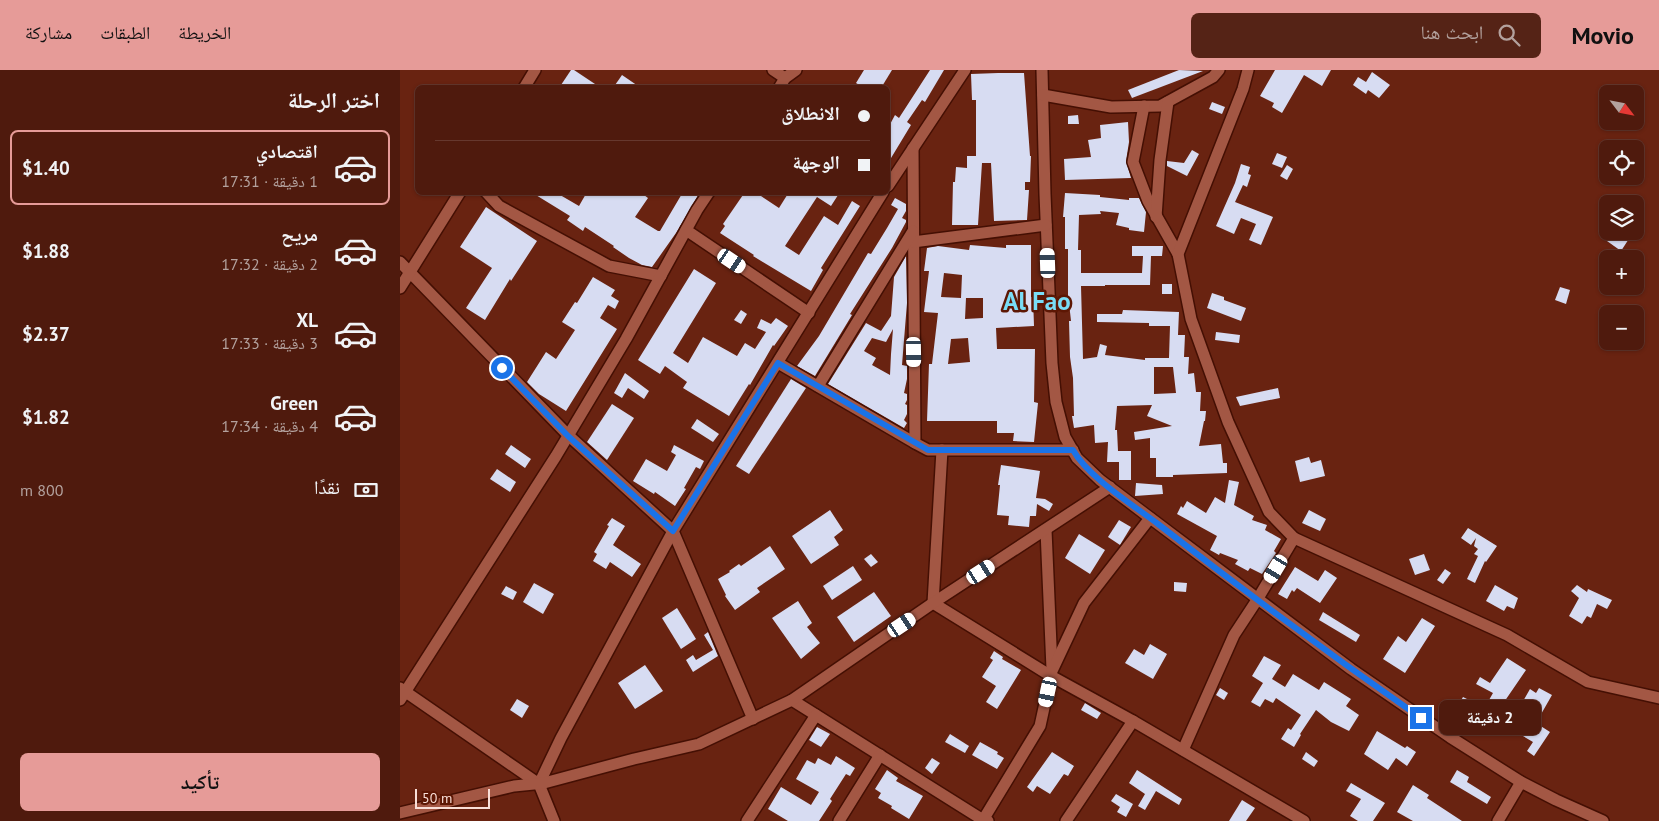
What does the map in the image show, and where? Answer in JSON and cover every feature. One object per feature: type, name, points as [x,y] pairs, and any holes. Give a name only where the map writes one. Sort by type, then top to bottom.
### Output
[{"type":"street","points":[[526,85],[535,70]]},
{"type":"street","points":[[773,70],[782,83],[796,70]]},
{"type":"street","points":[[890,183],[965,70]]},
{"type":"street","points":[[1042,70],[1046,225],[1056,397],[1065,437],[1077,458],[1150,518],[1350,669],[1520,782],[1603,821]]},
{"type":"street","points":[[1043,95],[1110,107],[1160,106],[1214,77],[1219,70]]},
{"type":"street","points":[[1178,254],[1243,89],[1248,70]]},
{"type":"street","points":[[1156,217],[1160,160],[1168,102]]},
{"type":"street","points":[[1144,106],[1132,162],[1148,202],[1178,254],[1192,319],[1228,422],[1269,512],[1294,538],[1507,635],[1588,682],[1659,698]]},
{"type":"street","points":[[913,148],[915,443]]},
{"type":"street","points":[[400,288],[458,195]]},
{"type":"street","points":[[489,195],[499,206],[609,266],[661,276]]},
{"type":"street","points":[[554,821],[539,784],[402,693],[568,436],[626,339],[707,195]]},
{"type":"street","points":[[539,784],[561,738],[673,531],[881,195]]},
{"type":"street","points":[[914,242],[1046,225]]},
{"type":"street","points":[[686,230],[809,313]]},
{"type":"street","points":[[818,386],[914,230]]},
{"type":"street","points":[[400,262],[568,436],[673,531],[753,719]]},
{"type":"street","points":[[778,363],[928,450],[1073,450]]},
{"type":"street","points":[[933,603],[942,450]]},
{"type":"street","points":[[400,813],[514,786],[539,784],[699,744],[792,700],[933,603],[1110,487]]},
{"type":"street","points":[[792,700],[984,821],[1040,726],[1052,673],[1084,603],[1150,518]]},
{"type":"street","points":[[1046,530],[1052,673]]},
{"type":"street","points":[[1183,750],[1234,635],[1294,538]]},
{"type":"street","points":[[933,603],[1304,821]]},
{"type":"street","points":[[747,821],[816,716]]},
{"type":"street","points":[[1066,821],[1133,721]]},
{"type":"street","points":[[838,821],[880,755]]},
{"type":"street","points":[[1498,821],[1520,782]]},
{"type":"building","points":[[571,70],[574,70],[596,85],[561,85]]},
{"type":"building","points":[[864,70],[892,70],[883,85],[859,85],[856,83]]},
{"type":"building","points":[[930,70],[944,70],[925,102],[922,100],[907,122],[911,125],[890,160],[890,124],[895,115],[899,118]]},
{"type":"building","points":[[1179,70],[1203,71],[1132,98],[1128,90]]},
{"type":"building","points":[[1275,70],[1331,70],[1322,86],[1304,75],[1282,113],[1272,107],[1274,103],[1260,96]]},
{"type":"building","points":[[1372,72],[1390,85],[1379,98],[1368,90],[1366,94],[1353,85],[1358,77],[1366,82]]},
{"type":"building","points":[[1024,73],[1031,156],[1030,182],[1025,182],[1025,190],[1029,190],[1027,220],[994,221],[991,163],[982,163],[978,225],[952,225],[953,182],[955,182],[956,167],[967,168],[967,156],[976,156],[976,100],[972,100],[971,74]]},
{"type":"building","points":[[622,75],[637,85],[615,85]]},
{"type":"building","points":[[1212,102],[1225,107],[1222,114],[1209,109]]},
{"type":"building","points":[[1078,115],[1079,124],[1068,124],[1068,116]]},
{"type":"building","points":[[1128,122],[1129,142],[1126,161],[1131,178],[1065,180],[1064,159],[1091,157],[1088,140],[1101,138],[1100,125]]},
{"type":"building","points":[[1192,150],[1199,154],[1187,176],[1167,166],[1167,161],[1184,163]]},
{"type":"building","points":[[1277,153],[1287,157],[1282,168],[1272,164]]},
{"type":"building","points":[[1241,164],[1250,167],[1248,174],[1251,175],[1247,187],[1243,185],[1235,202],[1273,217],[1261,245],[1249,240],[1256,224],[1241,218],[1234,234],[1216,226],[1235,183]]},
{"type":"building","points":[[1287,165],[1293,169],[1287,180],[1280,176]]},
{"type":"building","points":[[1065,193],[1100,195],[1100,197],[1129,200],[1129,198],[1139,198],[1146,212],[1144,232],[1129,230],[1129,228],[1116,225],[1119,213],[1100,211],[1101,214],[1079,215],[1078,250],[1081,250],[1081,273],[1142,273],[1143,256],[1132,256],[1132,246],[1163,246],[1162,256],[1151,256],[1150,285],[1081,286],[1083,359],[1097,357],[1100,344],[1107,346],[1105,355],[1145,360],[1145,358],[1169,358],[1170,326],[1149,326],[1149,323],[1097,322],[1097,314],[1122,314],[1123,310],[1179,312],[1178,335],[1185,335],[1184,357],[1189,357],[1188,374],[1194,373],[1196,392],[1201,392],[1200,411],[1206,411],[1199,446],[1221,444],[1223,463],[1227,463],[1227,473],[1156,477],[1156,458],[1150,458],[1150,438],[1135,440],[1134,432],[1172,426],[1147,416],[1152,405],[1117,406],[1115,430],[1117,430],[1118,451],[1131,451],[1131,480],[1119,480],[1119,462],[1107,462],[1108,442],[1095,443],[1094,425],[1074,428],[1072,416],[1074,416],[1073,378],[1070,357],[1069,321],[1071,321],[1068,303],[1068,249],[1065,249],[1065,217],[1063,217]],"holes":[[[1154,367],[1173,367],[1176,393],[1154,394]]]},
{"type":"building","points":[[536,195],[560,195],[579,206],[585,195],[644,195],[648,198],[635,217],[660,231],[681,195],[698,195],[676,233],[652,267],[642,265],[629,258],[585,227],[583,231],[567,220],[570,216]]},
{"type":"building","points":[[743,195],[760,195],[779,208],[787,195],[838,195],[831,206],[817,197],[785,246],[799,255],[824,216],[838,225],[852,201],[860,206],[821,268],[823,270],[811,291],[753,256],[720,233],[725,226],[723,224]]},
{"type":"building","points":[[895,198],[906,204],[906,211],[902,218],[906,222],[815,376],[797,366],[819,336],[868,253],[871,254],[887,228],[898,209],[891,205]]},
{"type":"building","points":[[486,207],[537,241],[511,281],[510,279],[485,320],[466,308],[492,268],[460,247]]},
{"type":"building","points":[[1608,240],[1628,240],[1622,250]]},
{"type":"building","points":[[970,245],[1006,248],[1006,245],[1031,245],[1031,297],[1033,297],[1034,326],[996,328],[997,349],[1035,349],[1034,402],[1038,403],[1034,442],[1013,441],[1014,433],[997,433],[997,421],[927,421],[929,364],[932,364],[938,313],[924,312],[929,271],[924,271],[927,248],[938,246],[969,250]],"holes":[[[944,273],[962,275],[961,298],[941,297]],[[966,298],[983,298],[983,318],[965,319]],[[968,338],[970,362],[948,364],[951,339]]]},
{"type":"building","points":[[906,256],[907,303],[902,365],[907,366],[904,393],[907,394],[905,404],[907,405],[907,414],[904,420],[907,423],[904,428],[828,384],[866,323],[881,331],[891,316],[894,277]],"holes":[[[893,329],[890,375],[872,365],[876,358],[864,351],[872,338],[886,342]]]},
{"type":"building","points":[[694,269],[716,283],[673,353],[688,363],[703,337],[737,356],[745,343],[755,349],[766,332],[757,328],[761,319],[771,324],[776,318],[788,326],[773,345],[750,385],[729,416],[683,388],[687,382],[665,366],[660,374],[638,360]]},
{"type":"building","points":[[593,277],[615,290],[611,296],[619,301],[615,309],[608,305],[600,318],[617,329],[566,411],[539,394],[527,382],[546,352],[556,359],[575,330],[562,322],[575,302],[577,303]]},
{"type":"building","points":[[1162,284],[1172,284],[1172,294],[1162,294]]},
{"type":"building","points":[[1560,287],[1570,290],[1566,304],[1555,300]]},
{"type":"building","points":[[1212,293],[1224,297],[1224,300],[1246,308],[1241,321],[1207,308]]},
{"type":"building","points":[[741,310],[747,314],[741,324],[734,320]]},
{"type":"building","points":[[1216,332],[1240,335],[1239,343],[1215,340]]},
{"type":"building","points":[[625,373],[649,391],[644,399],[628,388],[622,398],[614,393]]},
{"type":"building","points":[[791,379],[806,388],[749,474],[736,466]]},
{"type":"building","points":[[1278,388],[1280,398],[1240,406],[1236,397]]},
{"type":"building","points":[[612,404],[634,418],[607,460],[587,442]]},
{"type":"building","points":[[697,419],[719,434],[713,442],[691,428]]},
{"type":"building","points":[[511,445],[531,459],[525,468],[505,454]]},
{"type":"building","points":[[674,445],[704,461],[700,469],[696,467],[684,488],[686,489],[675,506],[655,492],[654,494],[633,481],[646,459],[667,471],[676,455],[671,452]]},
{"type":"building","points":[[1309,457],[1311,463],[1321,460],[1325,476],[1300,482],[1295,461]]},
{"type":"building","points":[[1001,465],[1040,471],[1036,498],[1045,499],[1053,504],[1049,511],[1037,504],[1036,516],[1030,516],[1029,527],[1008,525],[1009,516],[997,515]]},
{"type":"building","points":[[497,469],[516,482],[510,492],[490,479]]},
{"type":"building","points":[[1229,480],[1239,482],[1234,505],[1254,516],[1252,520],[1267,525],[1265,530],[1281,539],[1274,551],[1276,553],[1262,574],[1250,568],[1248,571],[1235,564],[1238,560],[1220,553],[1219,555],[1210,550],[1217,536],[1177,514],[1181,506],[1183,508],[1187,501],[1206,513],[1215,497],[1225,503]]},
{"type":"building","points":[[1136,483],[1162,485],[1163,494],[1135,496]]},
{"type":"building","points":[[830,510],[843,530],[834,537],[839,545],[811,564],[792,536]]},
{"type":"building","points":[[1309,510],[1326,519],[1320,531],[1302,523]]},
{"type":"building","points":[[612,518],[625,526],[613,545],[641,564],[632,577],[610,562],[606,569],[593,561],[597,554],[594,552]]},
{"type":"building","points":[[1119,520],[1131,527],[1120,545],[1108,537]]},
{"type":"building","points":[[1468,528],[1497,546],[1485,561],[1475,583],[1467,579],[1478,556],[1474,554],[1478,549],[1474,546],[1476,538],[1471,545],[1461,538]]},
{"type":"building","points":[[1079,534],[1105,550],[1090,574],[1065,558]]},
{"type":"building","points":[[770,546],[785,569],[757,588],[760,592],[735,610],[725,596],[718,579]]},
{"type":"building","points":[[871,554],[878,562],[871,567],[864,559]]},
{"type":"building","points":[[1424,554],[1430,570],[1415,575],[1409,559]]},
{"type":"building","points":[[853,566],[862,580],[832,600],[823,586]]},
{"type":"building","points":[[1295,567],[1318,581],[1325,570],[1337,578],[1320,603],[1297,588],[1294,592],[1292,590],[1287,599],[1278,594]]},
{"type":"building","points":[[1445,569],[1451,573],[1443,584],[1437,580]]},
{"type":"building","points":[[1174,582],[1187,583],[1186,592],[1174,591]]},
{"type":"building","points":[[534,583],[554,594],[543,614],[523,602]]},
{"type":"building","points":[[1495,585],[1518,598],[1514,609],[1507,606],[1504,611],[1486,601]]},
{"type":"building","points":[[1577,585],[1587,592],[1588,589],[1612,600],[1607,609],[1597,604],[1591,618],[1587,616],[1582,624],[1569,616],[1579,598],[1571,591]]},
{"type":"building","points":[[506,586],[517,592],[513,600],[501,594]]},
{"type":"building","points":[[874,592],[891,616],[854,642],[837,617]]},
{"type":"building","points":[[798,601],[812,623],[807,627],[820,643],[801,659],[772,618]]},
{"type":"building","points":[[677,608],[696,639],[681,649],[662,618]]},
{"type":"building","points":[[1323,612],[1360,635],[1356,642],[1319,620]]},
{"type":"building","points":[[1422,618],[1435,626],[1405,673],[1383,659],[1398,636],[1406,642]]},
{"type":"building","points":[[708,632],[718,656],[693,672],[686,660],[693,655],[696,660],[713,650],[704,635]]},
{"type":"building","points":[[1150,644],[1167,654],[1153,679],[1125,663],[1134,649],[1144,655]]},
{"type":"building","points":[[994,651],[1003,657],[1002,659],[1021,670],[997,709],[986,702],[996,686],[982,677],[993,660],[990,658]]},
{"type":"building","points":[[1264,656],[1281,665],[1272,679],[1285,687],[1293,674],[1319,690],[1324,682],[1351,699],[1346,706],[1359,715],[1349,731],[1331,722],[1316,710],[1294,747],[1281,739],[1288,728],[1291,730],[1301,715],[1276,698],[1273,703],[1265,699],[1260,707],[1251,702],[1263,683],[1252,676]]},
{"type":"building","points":[[1507,658],[1526,670],[1500,708],[1489,700],[1493,693],[1476,684],[1480,677],[1490,683]]},
{"type":"building","points":[[645,665],[663,691],[635,709],[618,683]]},
{"type":"building","points":[[1220,688],[1228,693],[1224,700],[1216,695]]},
{"type":"building","points":[[1539,688],[1552,695],[1536,723],[1550,732],[1534,756],[1527,751],[1533,742],[1511,729],[1521,712],[1518,710],[1530,689],[1536,693]]},
{"type":"building","points":[[1463,697],[1473,702],[1463,719],[1453,714]]},
{"type":"building","points":[[517,699],[529,706],[522,718],[510,710]]},
{"type":"building","points":[[1085,703],[1101,713],[1097,719],[1081,710]]},
{"type":"building","points":[[817,727],[830,734],[821,747],[809,740]]},
{"type":"building","points":[[1377,731],[1405,748],[1407,746],[1416,752],[1407,766],[1396,758],[1388,770],[1364,754]]},
{"type":"building","points":[[950,734],[969,746],[965,753],[945,742]]},
{"type":"building","points":[[980,742],[998,752],[997,754],[1004,758],[997,769],[972,755]]},
{"type":"building","points":[[1052,752],[1074,766],[1068,776],[1064,774],[1050,794],[1037,786],[1033,792],[1027,787]]},
{"type":"building","points":[[1306,752],[1318,761],[1314,767],[1302,759]]},
{"type":"building","points":[[836,756],[855,768],[850,776],[846,774],[819,821],[788,821],[768,809],[781,787],[811,805],[819,792],[796,779],[807,760],[815,764],[818,758],[831,765]]},
{"type":"building","points":[[932,758],[940,763],[932,774],[925,768]]},
{"type":"building","points":[[887,770],[898,778],[896,781],[923,796],[909,819],[878,798],[881,793],[875,789]]},
{"type":"building","points":[[1137,770],[1182,799],[1179,805],[1156,791],[1145,810],[1138,806],[1145,794],[1129,783]]},
{"type":"building","points":[[1457,770],[1469,777],[1467,782],[1491,797],[1487,804],[1450,782]]},
{"type":"building","points":[[1351,783],[1385,803],[1373,821],[1358,821],[1350,816],[1361,799],[1346,791]]},
{"type":"building","points":[[1413,785],[1429,795],[1427,798],[1462,821],[1413,821],[1397,812]]},
{"type":"building","points":[[1116,794],[1133,804],[1126,817],[1117,812],[1120,807],[1111,801]]},
{"type":"building","points":[[1242,800],[1255,808],[1246,821],[1229,821]]},
{"type":"district","name":"Al Fao","points":[[1037,301]]},
{"type":"route","points":[[502,368],[568,436],[673,531],[778,363],[928,450],[1073,450],[1077,458],[1100,480],[1350,669],[1421,718]]}]
